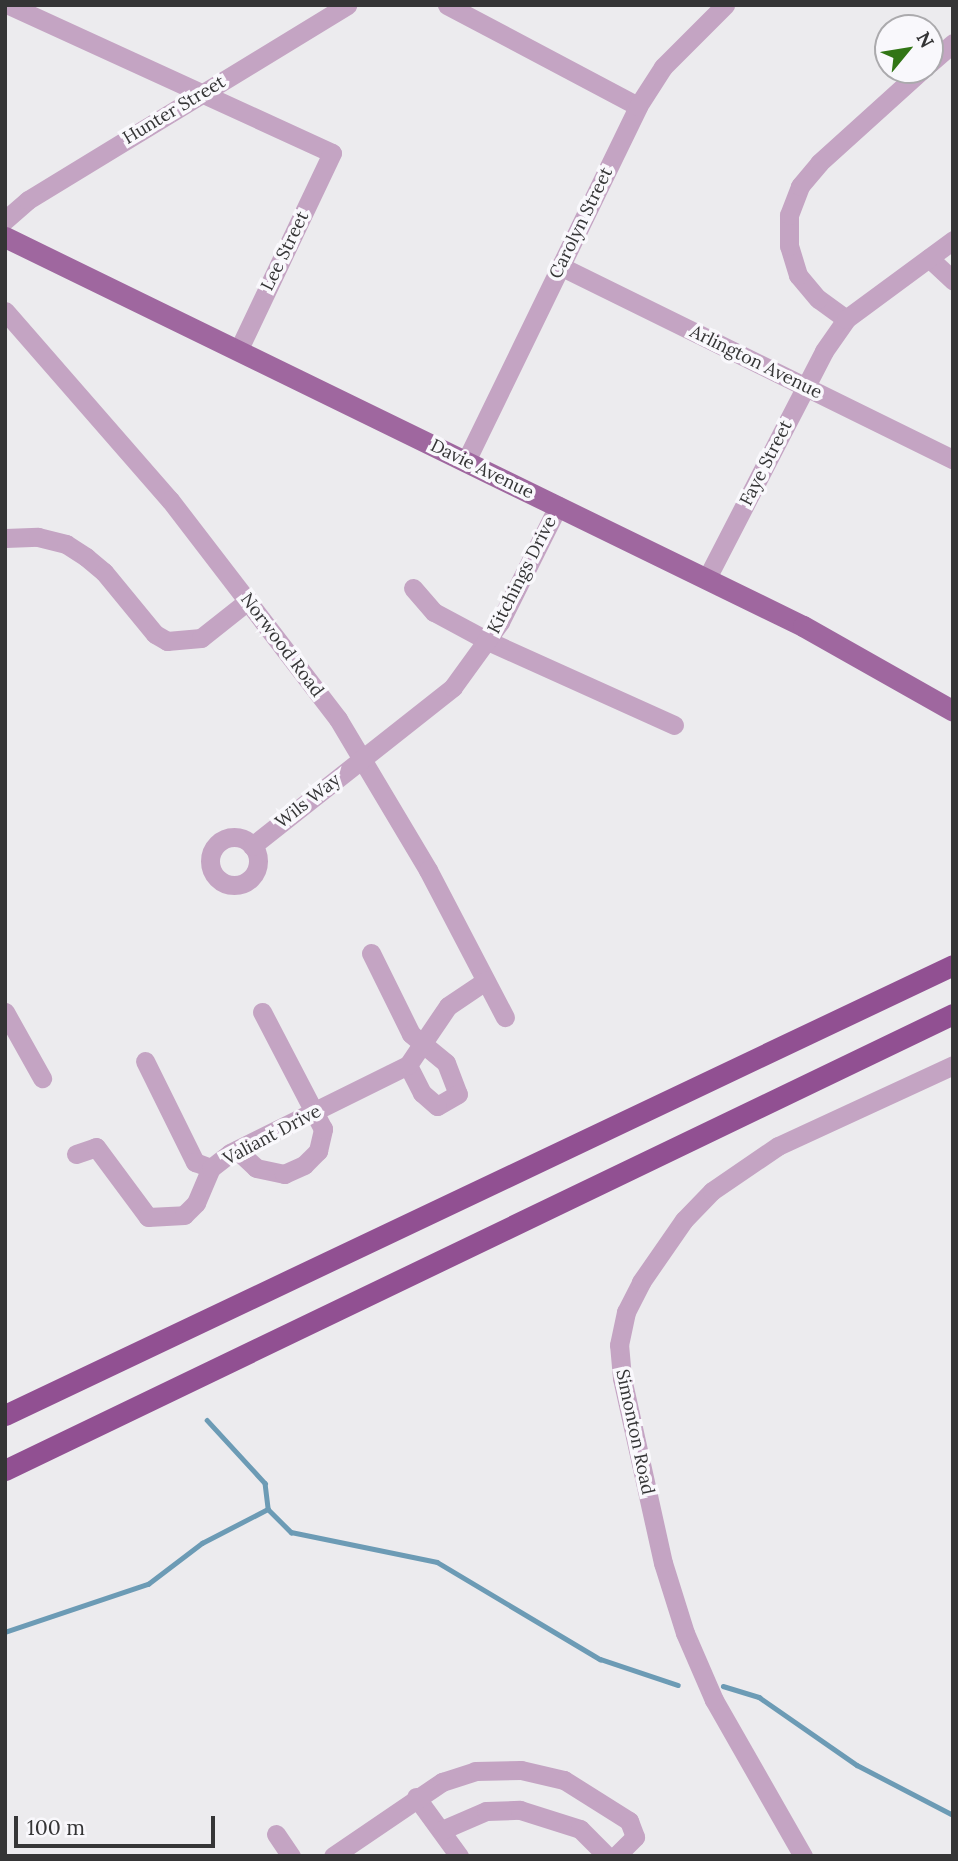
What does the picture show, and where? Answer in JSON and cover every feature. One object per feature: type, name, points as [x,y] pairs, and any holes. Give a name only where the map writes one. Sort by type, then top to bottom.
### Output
[{"type":"highway","points":[[5,1415],[947,967]]},
{"type":"highway","points":[[5,1470],[953,1014]]},
{"type":"main road","name":"Davie Avenue","points":[[5,237],[707,578],[864,658],[953,711]]},
{"type":"street","points":[[9,5],[204,91]]},
{"type":"street","name":"Hunter Street","points":[[5,220],[28,200],[346,5]]},
{"type":"street","points":[[447,5],[638,106]]},
{"type":"street","name":"Carolyn Street","points":[[466,461],[638,106],[663,67],[726,5]]},
{"type":"street","points":[[846,319],[818,299],[799,275],[789,246],[789,215],[800,186],[819,163],[906,84]]},
{"type":"street","name":"Lee Street","points":[[204,91],[332,153],[239,349]]},
{"type":"street","name":"Faye Street","points":[[707,578],[806,386],[846,319],[953,240]]},
{"type":"street","points":[[929,258],[953,280]]},
{"type":"street","name":"Arlington Avenue","points":[[560,266],[953,459]]},
{"type":"street","name":"Norwood Road","points":[[5,312],[170,499],[249,600],[364,757],[505,1017]]},
{"type":"street","name":"Kitchings Drive","points":[[364,757],[453,687],[488,641],[558,506]]},
{"type":"street","points":[[5,538],[38,537],[66,544],[104,572],[155,634],[167,641],[201,638],[249,600]]},
{"type":"street","points":[[413,588],[434,612],[488,641],[674,725]]},
{"type":"street","name":"Wils Way","points":[[252,846],[364,757]]},
{"type":"street","points":[[371,953],[411,1034],[446,1063],[458,1094],[437,1106],[422,1093],[408,1065]]},
{"type":"street","name":"Valiant Drive","points":[[76,1154],[96,1147],[148,1217],[184,1215],[196,1203],[211,1168],[237,1150],[408,1065],[425,1044],[448,1006],[485,981]]},
{"type":"street","points":[[5,1012],[42,1078]]},
{"type":"street","points":[[237,1150],[256,1168],[284,1174],[304,1165],[318,1151],[323,1129],[262,1012]]},
{"type":"street","points":[[145,1061],[195,1162],[211,1168]]},
{"type":"street","name":"Simonton Road","points":[[803,1856],[714,1700],[685,1633],[663,1563],[622,1378],[619,1345],[626,1312],[641,1282],[684,1220],[712,1191],[778,1146],[953,1065]]},
{"type":"street","points":[[333,1856],[416,1797],[443,1782],[475,1771],[521,1770],[564,1780],[629,1821],[635,1837],[615,1856]]},
{"type":"street","points":[[416,1797],[459,1856]]},
{"type":"street","points":[[442,1830],[486,1811],[520,1810],[580,1829],[607,1856]]},
{"type":"street","points":[[276,1834],[291,1856]]},
{"type":"waterway","points":[[207,1420],[265,1483],[268,1509]]},
{"type":"waterway","points":[[5,1632],[148,1584],[202,1543],[268,1509],[291,1532],[437,1562],[600,1659],[678,1685]]},
{"type":"waterway","points":[[723,1686],[759,1697],[857,1765],[953,1815]]}]
